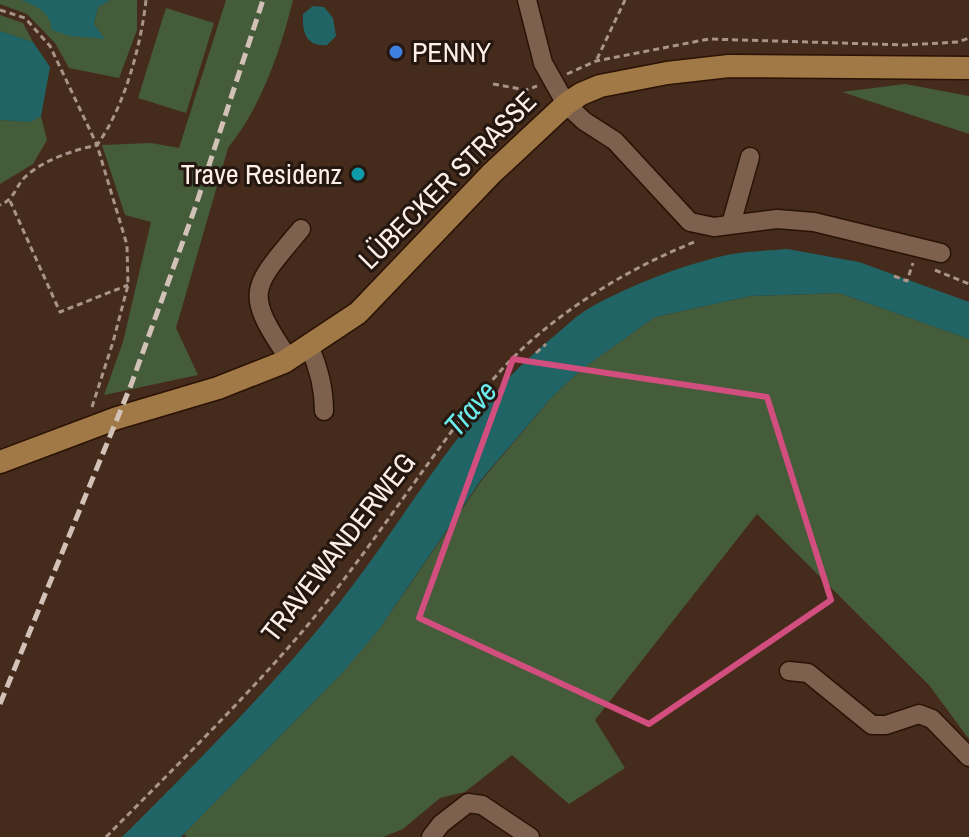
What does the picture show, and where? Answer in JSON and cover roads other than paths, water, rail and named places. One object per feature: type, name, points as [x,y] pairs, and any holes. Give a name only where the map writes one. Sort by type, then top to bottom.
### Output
[{"type":"main road","name":"LÜBECKER STRASSE","points":[[0,462],[85,430],[218,388],[289,359],[358,313],[491,174],[566,104],[600,86],[667,73],[729,66],[969,68]]},
{"type":"street","points":[[527,0],[539,52],[566,104],[584,121],[615,141],[690,222],[714,227],[777,219],[814,222],[941,253]]},
{"type":"street","points":[[731,224],[750,157]]},
{"type":"street","points":[[289,359],[265,321],[257,301],[259,286],[268,268],[301,229]]},
{"type":"street","points":[[309,346],[319,367],[324,411]]},
{"type":"street","points":[[789,671],[808,673],[872,725],[886,725],[919,714],[932,719],[969,757]]},
{"type":"street","points":[[431,837],[441,824],[468,803],[482,805],[530,837]]},
{"type":"water","points":[[21,0],[111,0],[98,7],[94,24],[105,39],[70,36],[52,30],[42,10]]},
{"type":"water","points":[[313,6],[324,7],[333,18],[336,36],[327,45],[310,41],[303,27],[303,14]]},
{"type":"water","points":[[0,31],[33,42],[50,67],[41,116],[31,122],[0,120]]},
{"type":"water","points":[[787,249],[859,262],[969,302],[969,339],[839,293],[751,296],[655,317],[582,369],[552,397],[481,480],[380,628],[344,671],[181,837],[122,837],[233,724],[312,636],[363,572],[464,430],[491,397],[553,337],[591,307],[657,276],[727,255]]},
{"type":"railway","points":[[0,704],[131,385],[195,208],[263,0]]},
{"type":"place","name":"PENNY","points":[[396,52]]},
{"type":"place","name":"Trave Residenz","points":[[358,174]]},
{"type":"water label","name":"Trave","points":[[470,408]]}]
